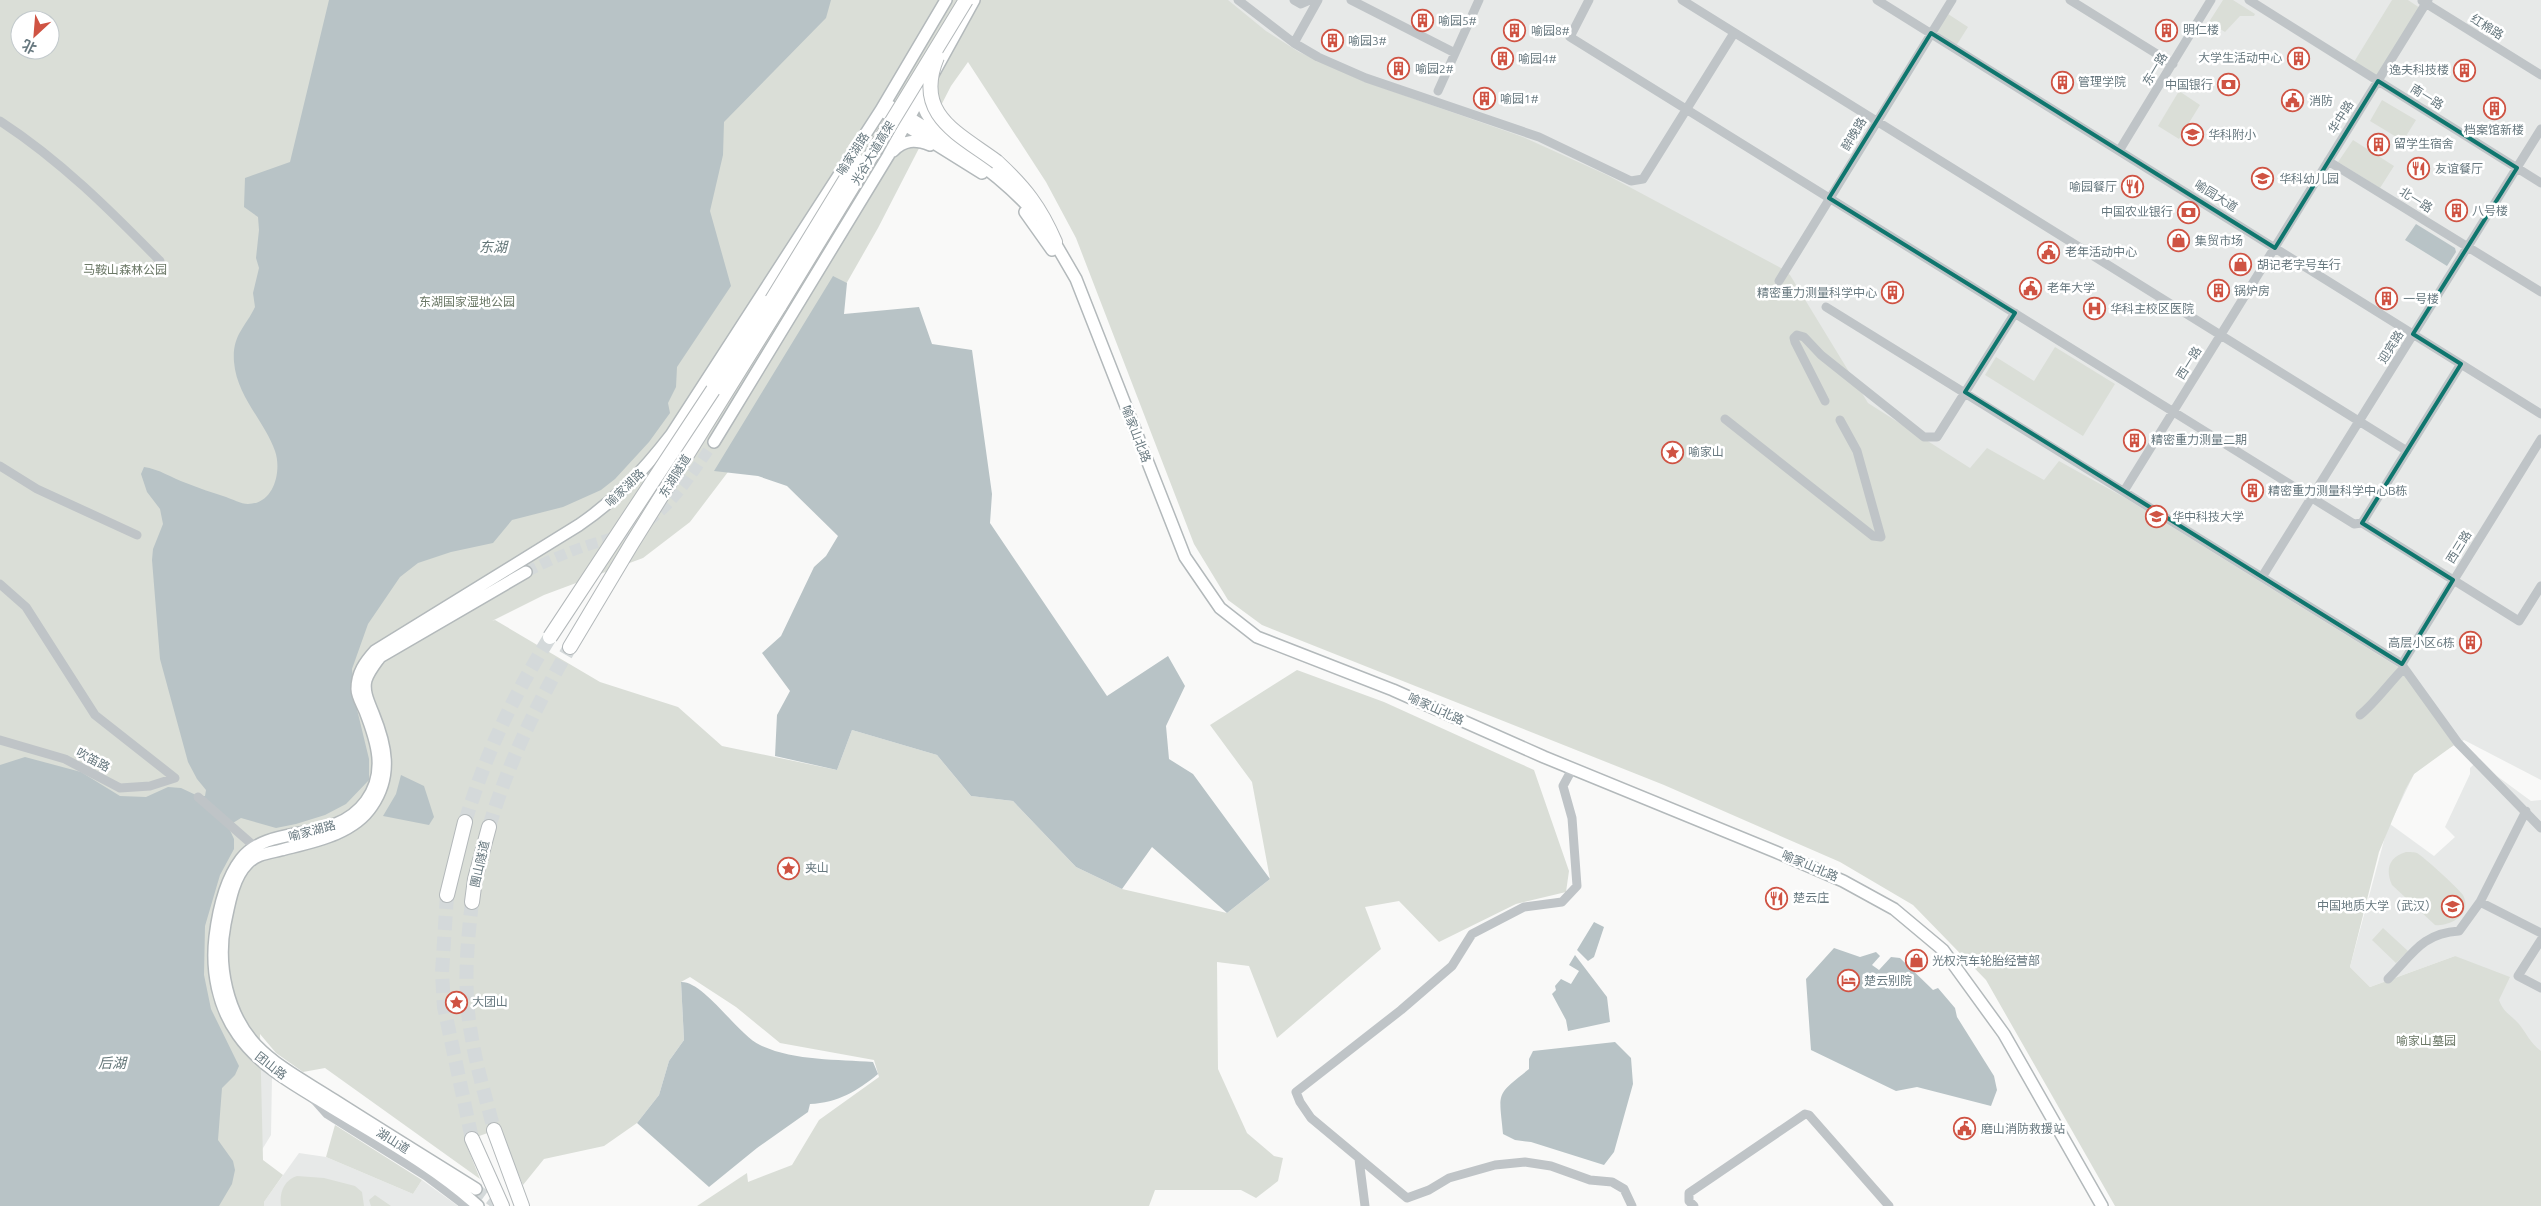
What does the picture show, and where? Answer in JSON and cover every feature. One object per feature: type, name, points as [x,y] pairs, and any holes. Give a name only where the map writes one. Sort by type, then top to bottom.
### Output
[{"type":"highway","name":"光谷大道高架","points":[[771,299],[960,0]]},
{"type":"highway","name":"光谷大道高架","points":[[771,299],[966,0]]},
{"type":"highway","points":[[953,22],[933,68],[930,86],[932,104],[943,121],[953,130],[1012,174],[1034,201],[1056,242]]},
{"type":"highway","name":"东湖隧道","points":[[570,647],[626,552],[764,331],[771,299]]},
{"type":"highway","name":"东湖隧道","points":[[550,636],[746,340],[771,299]]},
{"type":"highway","name":"團山隧道","points":[[447,895],[465,822]]},
{"type":"highway","name":"團山隧道","points":[[472,902],[475,879],[489,826]]},
{"type":"highway","points":[[494,1130],[522,1206]]},
{"type":"highway","points":[[472,1138],[502,1206]]},
{"type":"main road","name":"喻家湖路","points":[[258,851],[335,826],[359,809],[374,785],[379,766],[375,739],[357,691],[358,675],[365,662],[375,651],[580,525],[608,505],[641,474],[771,299],[946,0]]},
{"type":"main road","points":[[714,442],[888,156],[974,0]]},
{"type":"main road","points":[[927,86],[923,98],[923,108],[928,117],[972,162]]},
{"type":"main road","name":"喻家山北路","points":[[883,107],[972,162],[1022,199],[1056,242],[1076,279],[1185,558],[1220,608],[1257,637],[1393,690],[1544,757],[1776,852],[1843,881],[1894,909],[1943,950],[2004,1034],[2102,1206]]},
{"type":"main road","points":[[888,156],[901,143],[916,141],[972,162]]},
{"type":"main road","name":"喻家山北路","points":[[972,162],[1028,215],[1041,232],[1068,277],[1180,560],[1216,612],[1254,642],[1391,696],[1841,886],[1891,914],[1939,954],[1999,1037],[2094,1206]]},
{"type":"main road","points":[[764,331],[798,303]]},
{"type":"main road","name":"喻家湖路","points":[[258,851],[320,840],[335,834],[362,818],[375,801],[385,778],[387,765],[382,734],[367,696],[366,680],[380,657],[526,572]]},
{"type":"main road","name":"团山路","points":[[258,851],[235,867],[223,897],[214,949],[215,978],[225,1012],[239,1036],[268,1066],[441,1176],[478,1206]]},
{"type":"main road","name":"团山路","points":[[258,851],[240,874],[223,937],[222,958],[227,989],[232,1006],[244,1030],[256,1045],[277,1063],[476,1189]]},
{"type":"street","points":[[1238,0],[1294,43],[1318,57],[1366,78],[1539,137],[1631,181],[1643,179],[1734,33]]},
{"type":"street","points":[[1294,0],[1301,4],[1310,0]]},
{"type":"street","points":[[1294,43],[1318,0]]},
{"type":"street","points":[[1351,0],[1455,53]]},
{"type":"street","points":[[1438,91],[1479,0]]},
{"type":"street","points":[[1589,0],[1570,37],[2354,524],[2362,524],[2519,622],[2541,586]]},
{"type":"street","points":[[1682,0],[2407,451]]},
{"type":"street","name":"喻园大道","points":[[1877,0],[2541,414]]},
{"type":"street","name":"醉晚路","points":[[1779,281],[1952,0]]},
{"type":"street","points":[[2070,0],[2172,64]]},
{"type":"street","name":"东一路","points":[[2119,150],[2211,0]]},
{"type":"street","name":"南一路","points":[[2249,0],[2541,183]]},
{"type":"street","name":"华中路","points":[[2275,248],[2425,1]]},
{"type":"street","name":"红棉路","points":[[2425,1],[2540,73]]},
{"type":"street","points":[[0,121],[30,140],[94,195],[160,261]]},
{"type":"street","name":"迎宾路","points":[[2262,577],[2541,129]]},
{"type":"street","name":"北一路","points":[[2328,161],[2541,292]]},
{"type":"street","name":"西一路","points":[[2124,491],[2275,248]]},
{"type":"street","points":[[1826,307],[2403,666],[2458,743],[2541,828]]},
{"type":"street","points":[[1825,401],[1795,342],[1794,338],[1797,335],[1800,334],[1820,355],[1924,437],[1937,437],[2015,313]]},
{"type":"street","points":[[2362,524],[2461,364]]},
{"type":"street","points":[[1725,419],[1873,536],[1881,537],[1857,451],[1840,420]]},
{"type":"street","name":"西三路","points":[[2360,716],[2369,708],[2403,666],[2453,580],[2541,439]]},
{"type":"street","points":[[0,466],[37,489],[137,535]]},
{"type":"street","name":"吹笛路","points":[[0,584],[26,607],[96,715],[176,778],[150,786],[120,788],[64,759],[0,740]]},
{"type":"street","points":[[1570,773],[1563,786],[1572,818],[1578,886],[1562,902],[1524,907],[1472,934],[1452,966],[1402,1010],[1296,1092],[1300,1102],[1311,1118],[1359,1160],[1408,1198],[1429,1190],[1439,1182],[1449,1178],[1495,1165],[1525,1162],[1551,1166],[1590,1180],[1612,1182],[1624,1189],[1632,1206]]},
{"type":"street","points":[[198,797],[232,825],[258,851]]},
{"type":"street","points":[[2388,979],[2426,938],[2446,932],[2459,931],[2480,902],[2526,811]]},
{"type":"street","points":[[2480,902],[2541,933]]},
{"type":"street","points":[[2541,940],[2518,976],[2541,988]]},
{"type":"street","name":"湖山道","points":[[310,1094],[326,1114],[426,1176],[466,1206]]},
{"type":"street","points":[[1694,1206],[1689,1201],[1689,1193],[1805,1114],[1809,1115],[1889,1206]]},
{"type":"street","points":[[1359,1160],[1365,1206]]},
{"type":"highlighted area","points":[[1931,33],[2275,248],[2378,81],[2517,168],[2413,334],[2461,364],[2362,523],[2453,580],[2402,664],[1965,392],[2015,313],[1829,198]]},
{"type":"shaded area","name":"华中科技大学","points":[[1049,0],[2541,0],[2541,780],[2464,740],[2442,752],[2414,774],[2390,824],[2434,856],[2455,837],[2445,827],[2470,774],[2470,768],[2480,759],[2497,776],[2531,801],[2541,800],[2541,1053],[2493,1004],[2455,956],[2370,987],[2350,967],[2386,833]]},
{"type":"shaded area","points":[[251,1060],[272,1077],[271,1135],[252,1166]]},
{"type":"shaded area","points":[[299,1153],[326,1157],[413,1194],[422,1180],[458,1206],[261,1206]]},
{"type":"green space","points":[[0,0],[1228,0],[1266,31],[1299,52],[1363,81],[1523,137],[1607,175],[1781,268],[1790,275],[1868,403],[1970,468],[1987,448],[2044,480],[2059,461],[2127,499],[2401,669],[2454,745],[2414,774],[2405,790],[2379,852],[2350,967],[2370,987],[2455,956],[2510,977],[2499,1000],[2505,1010],[2541,1051],[2541,1206],[2115,1206],[1986,980],[1913,905],[1840,862],[1664,785],[1262,625],[1228,600],[1194,544],[1076,238],[1046,182],[968,62],[951,86],[878,228],[772,414],[690,522],[643,558],[544,595],[492,621],[495,620],[600,682],[678,707],[722,746],[837,770],[852,730],[937,755],[971,796],[1013,801],[1076,867],[1122,889],[1227,913],[1270,879],[1252,782],[1210,725],[1297,670],[1384,702],[1534,770],[1569,871],[1566,892],[1516,904],[1439,942],[1399,901],[1365,907],[1381,949],[1277,1038],[1249,966],[1217,962],[1218,1069],[1247,1133],[1274,1156],[1283,1158],[1278,1181],[1256,1198],[1241,1190],[1155,1190],[1149,1206],[697,1206],[747,1173],[748,1182],[792,1165],[819,1120],[879,1077],[874,1060],[780,1043],[736,1007],[690,977],[681,982],[684,1040],[669,1061],[659,1095],[637,1123],[604,1146],[544,1159],[523,1185],[499,1129],[465,1141],[480,1179],[325,1068],[303,1072],[276,1053],[260,1034],[263,1160],[283,1175],[264,1202],[264,1206],[0,1206]]},
{"type":"green space","points":[[2223,0],[2233,0],[2255,14],[2254,16],[2240,16],[2225,32],[2209,22]]},
{"type":"green space","points":[[2392,0],[2408,0],[2420,8],[2377,77],[2354,62]]},
{"type":"green space","points":[[1948,14],[1968,27],[1956,46],[1935,33]]},
{"type":"green space","points":[[2179,91],[2200,105],[2179,139],[2158,126]]},
{"type":"green space","points":[[2382,100],[2416,120],[2403,141],[2370,121]]},
{"type":"green space","points":[[2353,140],[2394,166],[2380,188],[2338,162]]},
{"type":"green space","points":[[2055,347],[2115,384],[2083,436],[1985,375],[1996,357],[2034,381]]},
{"type":"green space","points":[[2406,852],[2421,855],[2463,895],[2465,908],[2458,918],[2447,924],[2435,925],[2392,885],[2389,874],[2390,864],[2400,854]]},
{"type":"green space","points":[[2383,928],[2408,951],[2396,963],[2372,940]]},
{"type":"green space","points":[[335,1125],[422,1180],[413,1194],[326,1157]]},
{"type":"green space","points":[[297,1176],[324,1178],[355,1186],[362,1192],[364,1206],[281,1206],[283,1188],[292,1178]]},
{"type":"green space","points":[[375,1195],[391,1206],[371,1206],[369,1200]]},
{"type":"water","name":"东湖","points":[[329,0],[831,0],[826,18],[724,122],[723,155],[710,211],[731,286],[677,367],[676,387],[668,403],[670,413],[649,442],[615,479],[601,490],[563,507],[512,520],[493,543],[451,552],[418,563],[400,577],[368,624],[352,669],[355,701],[369,759],[369,780],[346,804],[325,815],[276,828],[241,818],[228,826],[234,839],[234,849],[220,875],[205,926],[204,975],[211,1009],[239,1066],[235,1075],[222,1088],[218,1140],[233,1161],[235,1170],[232,1184],[219,1206],[0,1206],[0,765],[25,757],[81,772],[120,796],[146,797],[168,787],[181,788],[198,796],[205,796],[206,790],[197,779],[188,762],[160,659],[152,560],[153,549],[163,524],[160,509],[147,492],[141,474],[144,467],[150,468],[245,504],[257,503],[264,499],[274,485],[277,468],[275,451],[245,397],[236,375],[234,362],[237,338],[255,307],[253,293],[259,268],[256,258],[259,230],[258,217],[244,207],[245,178],[290,162]]},
{"type":"water","points":[[2416,224],[2455,248],[2456,252],[2447,266],[2405,240]]},
{"type":"water","points":[[833,276],[847,283],[844,314],[919,307],[932,344],[972,350],[992,494],[990,523],[1107,696],[1168,656],[1185,686],[1166,726],[1169,759],[1193,774],[1270,879],[1227,913],[1152,847],[1122,889],[1076,867],[1013,801],[971,796],[937,755],[852,730],[837,770],[775,756],[777,715],[790,691],[762,653],[781,636],[814,567],[826,556],[838,536],[787,486],[758,476],[714,471]]},
{"type":"water","points":[[401,775],[424,786],[434,817],[429,825],[383,816],[396,794]]},
{"type":"water","points":[[1594,922],[1604,927],[1594,957],[1588,961],[1577,950]]},
{"type":"water","points":[[1834,948],[1860,957],[1876,952],[1880,956],[1872,965],[1879,970],[1891,957],[1900,958],[1933,990],[1938,988],[1955,1008],[1957,1017],[1994,1076],[1997,1090],[1991,1106],[1917,1087],[1896,1091],[1811,1050],[1806,979]]},
{"type":"water","points":[[1575,955],[1607,997],[1610,1022],[1568,1031],[1566,1020],[1552,994],[1556,990],[1555,986],[1561,979],[1571,984],[1579,971],[1569,965]]},
{"type":"water","points":[[681,982],[690,984],[700,990],[742,1031],[760,1045],[801,1057],[873,1062],[878,1074],[862,1086],[838,1099],[810,1104],[808,1112],[757,1148],[709,1187],[637,1123],[659,1095],[669,1061],[684,1040]]},
{"type":"water","points":[[1615,1042],[1631,1058],[1633,1084],[1614,1152],[1604,1165],[1531,1142],[1515,1140],[1503,1134],[1502,1095],[1510,1084],[1529,1069],[1529,1059],[1533,1051]]},
{"type":"tunnel","points":[[526,572],[586,546],[631,531],[649,520],[671,501],[714,442]]},
{"type":"tunnel","points":[[465,822],[473,796],[501,726],[523,682],[550,637]]},
{"type":"tunnel","points":[[489,827],[505,779],[524,734],[570,647]]},
{"type":"tunnel","points":[[447,895],[442,973],[444,1007],[472,1139]]},
{"type":"tunnel","points":[[472,902],[467,968],[467,1000],[476,1058],[494,1130]]},
{"type":"tunnel","points":[[476,1189],[499,1206]]},
{"type":"place","name":"喻园5#","points":[[1422,21]]},
{"type":"place","name":"明仁楼","points":[[2167,30]]},
{"type":"place","name":"喻园8#","points":[[1515,31]]},
{"type":"place","name":"喻园3#","points":[[1332,41]]},
{"type":"place","name":"大学生活动中心","points":[[2298,58]]},
{"type":"place","name":"喻园4#","points":[[1502,59]]},
{"type":"place","name":"喻园2#","points":[[1399,69]]},
{"type":"place","name":"逸夫科技楼","points":[[2465,70]]},
{"type":"place","name":"管理学院","points":[[2062,82]]},
{"type":"place","name":"中国银行","points":[[2229,85]]},
{"type":"place","name":"喻园1#","points":[[1484,99]]},
{"type":"place","name":"消防","points":[[2293,101]]},
{"type":"place","name":"档案馆新楼","points":[[2494,109]]},
{"type":"place","name":"华科附小","points":[[2192,135]]},
{"type":"place","name":"留学生宿舍","points":[[2378,144]]},
{"type":"place","name":"友谊餐厅","points":[[2419,169]]},
{"type":"place","name":"华科幼儿园","points":[[2263,179]]},
{"type":"place","name":"喻园餐厅","points":[[2133,187]]},
{"type":"place","name":"八号楼","points":[[2456,211]]},
{"type":"place","name":"中国农业银行","points":[[2189,212]]},
{"type":"place","name":"集贸市场","points":[[2179,241]]},
{"type":"place","name":"老年活动中心","points":[[2049,252]]},
{"type":"place","name":"胡记老字号车行","points":[[2241,265]]},
{"type":"place","name":"老年大学","points":[[2031,288]]},
{"type":"place","name":"锅炉房","points":[[2218,291]]},
{"type":"place","name":"精密重力测量科学中心","points":[[1893,293]]},
{"type":"place","name":"一号楼","points":[[2387,299]]},
{"type":"place","name":"华科主校区医院","points":[[2094,309]]},
{"type":"place","name":"精密重力测量二期","points":[[2135,440]]},
{"type":"place","name":"喻家山","points":[[1672,452]]},
{"type":"place","name":"精密重力测量科学中心B栋","points":[[2252,491]]},
{"type":"place","name":"华中科技大学","points":[[2156,517]]},
{"type":"place","name":"高层小区6栋","points":[[2471,643]]},
{"type":"place","name":"夹山","points":[[789,868]]},
{"type":"place","name":"楚云庄","points":[[1777,898]]},
{"type":"place","name":"中国地质大学（武汉）","points":[[2453,906]]},
{"type":"place","name":"光权汽车轮胎经营部","points":[[1916,961]]},
{"type":"place","name":"楚云别院","points":[[1848,981]]},
{"type":"place","name":"大团山","points":[[456,1002]]},
{"type":"place","name":"磨山消防救援站","points":[[1965,1129]]},
{"type":"park label","name":"马鞍山森林公园","points":[[125,270]]},
{"type":"park label","name":"东湖国家湿地公园","points":[[467,302]]},
{"type":"park label","name":"喻家山墓园","points":[[2426,1041]]},
{"type":"water label","name":"后湖","points":[[112,1063]]}]
